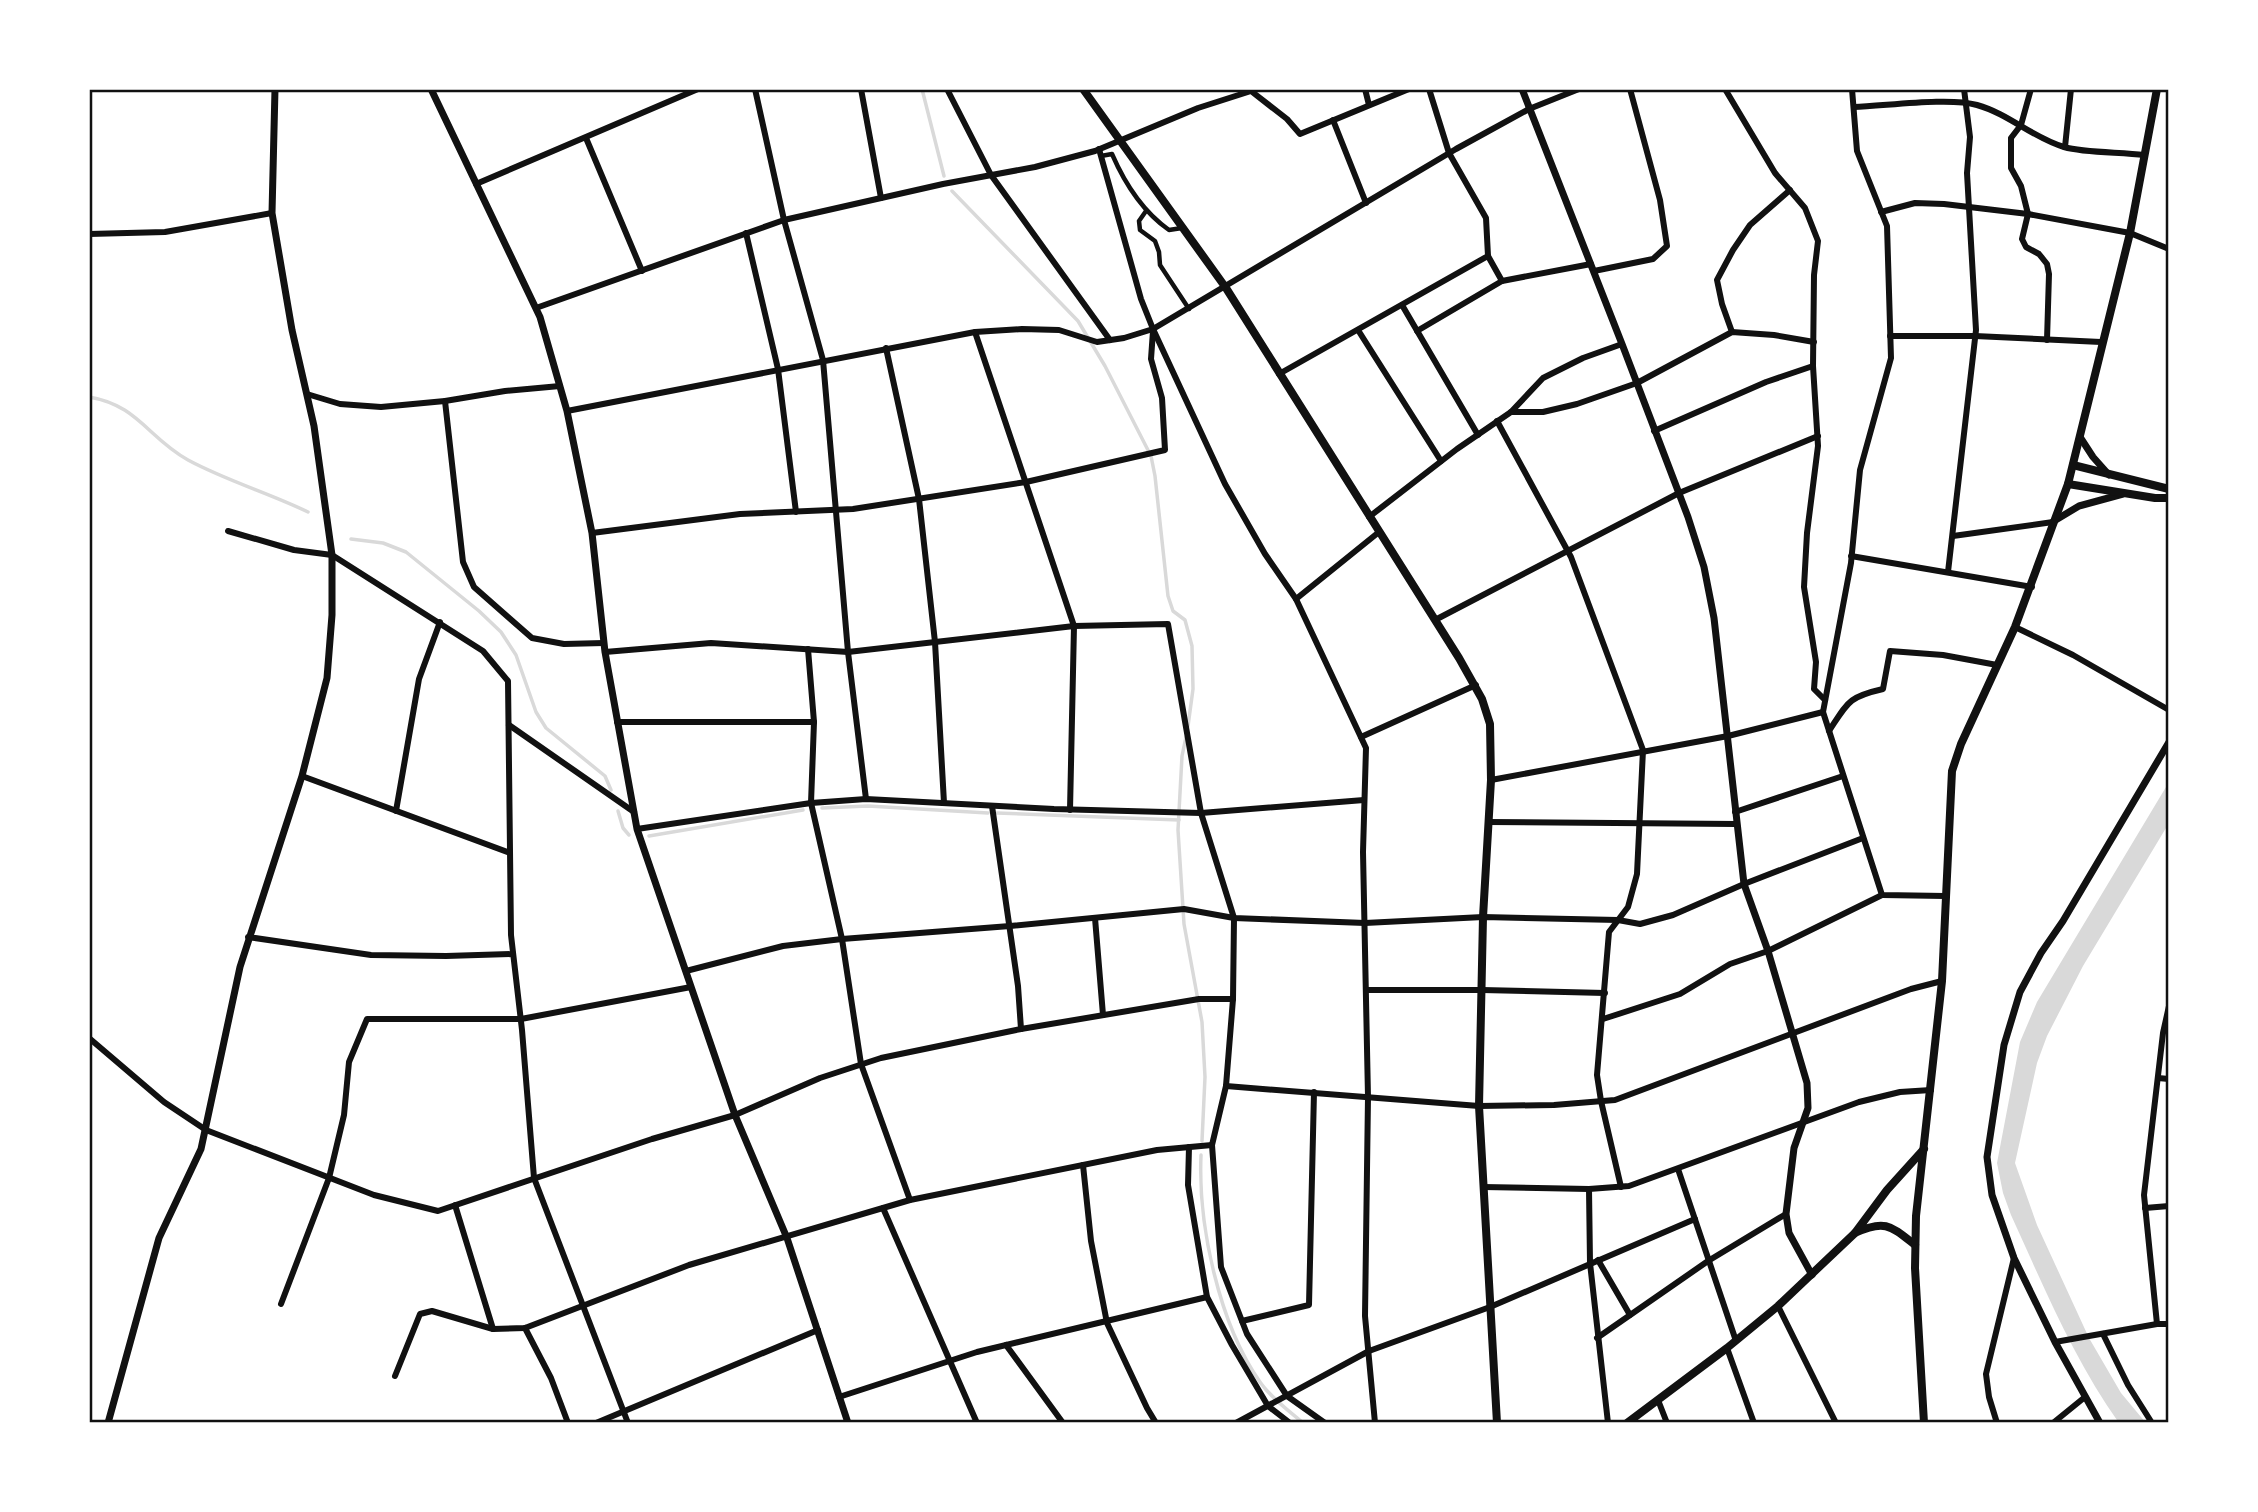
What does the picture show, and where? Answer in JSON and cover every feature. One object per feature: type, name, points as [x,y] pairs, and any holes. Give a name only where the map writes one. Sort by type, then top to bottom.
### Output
[{"type":"main road","points":[[1083,89],[1226,288],[1476,685],[1488,712],[1491,780],[1483,917],[1479,1106],[1497,1423]]},
{"type":"main road","points":[[1924,1423],[1914,1245],[1917,1196],[1942,981],[1952,771],[1961,744],[2032,587],[2068,484],[2130,233],[2157,89]]},
{"type":"main road","points":[[2073,465],[2169,489]]},
{"type":"main road","points":[[2068,484],[2123,494],[2169,498]]},
{"type":"main road","points":[[1627,1423],[1736,1341],[1812,1275],[1855,1233],[1887,1190],[1924,1149]]},
{"type":"main road","points":[[1855,1233],[1878,1224],[1891,1226],[1914,1245]]},
{"type":"street","points":[[108,1423],[159,1238],[201,1149],[248,937],[302,776],[327,678],[332,615],[332,555],[323,485],[272,213],[275,89]]},
{"type":"street","points":[[431,89],[536,308],[567,411],[592,533],[605,652],[637,829],[735,1115],[787,1238],[848,1423]]},
{"type":"street","points":[[476,184],[698,89]]},
{"type":"street","points":[[755,89],[784,220],[823,360],[848,652],[866,799]]},
{"type":"street","points":[[861,89],[881,198]]},
{"type":"street","points":[[947,89],[991,175],[1110,340]]},
{"type":"street","points":[[1365,89],[1370,105]]},
{"type":"street","points":[[536,308],[784,220],[1100,153],[1198,108],[1251,90],[1287,119],[1300,134],[1409,89]]},
{"type":"street","points":[[1429,89],[1449,153],[1486,218],[1488,256],[1502,281]]},
{"type":"street","points":[[1522,89],[1679,493],[1704,567],[1711,599],[1744,884],[1768,951],[1810,1098],[1791,1162],[1786,1214],[1789,1233],[1812,1275]]},
{"type":"street","points":[[567,411],[975,332],[1059,330],[1097,342],[1153,329],[1449,153],[1528,109],[1579,89]]},
{"type":"street","points":[[1417,331],[1502,281],[1653,259],[1667,246],[1660,200],[1630,89]]},
{"type":"street","points":[[1726,89],[1775,173],[1805,208],[1818,242],[1814,275],[1813,366],[1818,436],[1804,587],[1816,662],[1814,689],[1825,700]]},
{"type":"street","points":[[1852,89],[1857,151],[1887,226],[1891,358],[1860,470],[1851,556],[1823,712],[1882,895]]},
{"type":"street","points":[[1948,572],[1975,336],[1975,282],[1967,173],[1970,137],[1964,89]]},
{"type":"street","points":[[2031,89],[2021,125],[2011,138],[2011,168],[2021,186],[2028,214],[2022,239],[2026,247],[2039,254],[2047,264],[2047,340]]},
{"type":"street","points":[[2065,147],[2071,89]]},
{"type":"street","points":[[1854,107],[1965,103],[1977,105],[2065,147],[2144,155]]},
{"type":"street","points":[[1333,120],[1366,203]]},
{"type":"street","points":[[586,138],[642,271]]},
{"type":"street","points":[[1100,153],[1112,154],[1124,180],[1146,211],[1169,230],[1183,228]]},
{"type":"street","points":[[1100,153],[1141,299],[1153,329],[1225,484],[1265,554],[1296,599],[1366,748],[1364,800],[1368,1097],[1365,1316],[1375,1423]]},
{"type":"street","points":[[1732,332],[1717,279],[1750,225],[1790,190]]},
{"type":"street","points":[[1881,212],[1915,203],[2028,214],[2130,233],[2169,249]]},
{"type":"street","points":[[1146,211],[1139,221],[1140,230],[1155,242],[1160,265],[1189,310]]},
{"type":"street","points":[[89,234],[166,232],[272,213]]},
{"type":"street","points":[[746,233],[778,369],[796,512]]},
{"type":"street","points":[[1279,374],[1488,256]]},
{"type":"street","points":[[1402,305],[1478,435]]},
{"type":"street","points":[[592,533],[740,514],[836,510],[919,499],[1026,482],[1165,450],[1162,398],[1151,359],[1153,329]]},
{"type":"street","points":[[1358,330],[1441,461]]},
{"type":"street","points":[[975,332],[1073,626],[1070,810]]},
{"type":"street","points":[[1511,412],[1543,412],[1577,404],[1637,383],[1732,332],[1774,335],[1814,342]]},
{"type":"street","points":[[1891,336],[1975,336],[2101,342]]},
{"type":"street","points":[[1370,517],[1441,461],[1511,412],[1543,378],[1583,358],[1622,344]]},
{"type":"street","points":[[886,348],[919,499],[935,642],[944,803]]},
{"type":"street","points":[[1654,431],[1766,382],[1813,366]]},
{"type":"street","points":[[307,394],[340,404],[367,407],[445,401],[505,391],[560,386]]},
{"type":"street","points":[[445,401],[463,562],[474,587],[532,638],[564,644],[604,643]]},
{"type":"street","points":[[1497,421],[1568,551],[1643,750],[1637,874],[1628,907],[1609,932],[1597,1075],[1621,1187]]},
{"type":"street","points":[[1435,620],[1679,493],[1818,436]]},
{"type":"street","points":[[2080,437],[2093,457],[2110,475]]},
{"type":"street","points":[[1953,536],[2053,522],[2079,506],[2123,494]]},
{"type":"street","points":[[228,531],[294,550],[332,555],[483,651],[508,681],[513,954],[534,1178],[628,1423]]},
{"type":"street","points":[[1296,599],[1379,532]]},
{"type":"street","points":[[1851,556],[2032,587]]},
{"type":"street","points":[[396,811],[419,679],[440,622]]},
{"type":"street","points":[[605,652],[711,643],[848,652],[1073,626],[1168,624],[1201,813],[1234,918],[1233,999],[1226,1086],[1212,1145],[1221,1267],[1247,1334],[1287,1395],[1325,1423]]},
{"type":"street","points":[[2015,627],[2073,654],[2169,710]]},
{"type":"street","points":[[808,649],[814,722],[811,803],[842,939],[861,1064],[910,1200]]},
{"type":"street","points":[[1829,731],[1849,701],[1859,695],[1883,689],[1890,651],[1943,655],[1997,664]]},
{"type":"street","points":[[1361,737],[1476,685]]},
{"type":"street","points":[[1491,780],[1728,736],[1823,712]]},
{"type":"street","points":[[617,722],[814,722]]},
{"type":"street","points":[[509,724],[634,812]]},
{"type":"street","points":[[2100,1423],[2055,1342],[2014,1258],[1992,1195],[1987,1170],[1989,1144],[2008,1029],[2029,974],[2169,742]]},
{"type":"street","points":[[302,776],[510,853]]},
{"type":"street","points":[[1735,812],[1843,776]]},
{"type":"street","points":[[637,829],[811,803],[866,799],[1070,810],[1201,813],[1364,800]]},
{"type":"street","points":[[992,806],[1010,926],[1021,1029]]},
{"type":"street","points":[[1489,822],[1736,824]]},
{"type":"street","points":[[686,971],[783,946],[1184,909],[1234,918],[1365,923],[1483,917],[1618,920],[1640,925],[1673,915],[1863,838]]},
{"type":"street","points":[[1603,1019],[1680,994],[1730,964],[1768,951],[1882,895],[1945,896]]},
{"type":"street","points":[[1095,918],[1103,1015]]},
{"type":"street","points":[[248,937],[370,955],[513,954]]},
{"type":"street","points":[[1226,1086],[1479,1106],[1554,1105],[1615,1100],[1911,989],[1942,981]]},
{"type":"street","points":[[281,1304],[329,1178],[344,1115],[349,1062],[367,1019],[521,1019],[691,987]]},
{"type":"street","points":[[1366,990],[1605,993]]},
{"type":"street","points":[[89,1038],[164,1102],[206,1130],[374,1195],[438,1211],[652,1139],[735,1115],[820,1078],[881,1058],[1103,1015],[1199,999],[1233,999]]},
{"type":"street","points":[[2157,1324],[2144,1195],[2169,1006]]},
{"type":"street","points":[[2158,1078],[2169,1079]]},
{"type":"street","points":[[1483,1187],[1621,1187],[1874,1098],[1931,1090]]},
{"type":"street","points":[[1242,1321],[1309,1305],[1314,1093]]},
{"type":"street","points":[[395,1376],[420,1314],[425,1311],[493,1329],[525,1328],[689,1265],[910,1200],[1157,1150],[1212,1145]]},
{"type":"street","points":[[1189,1147],[1188,1185],[1207,1297],[1268,1406],[1290,1423]]},
{"type":"street","points":[[1083,1165],[1091,1241],[1107,1321],[1156,1423]]},
{"type":"street","points":[[1678,1169],[1736,1341]]},
{"type":"street","points":[[1590,1189],[1590,1263],[1608,1423]]},
{"type":"street","points":[[455,1205],[493,1329]]},
{"type":"street","points":[[2145,1208],[2169,1206]]},
{"type":"street","points":[[883,1208],[976,1423]]},
{"type":"street","points":[[1597,1338],[1708,1261],[1786,1214]]},
{"type":"street","points":[[1236,1423],[1369,1351],[1490,1307],[1695,1219]]},
{"type":"street","points":[[1997,1423],[1989,1397],[1986,1374],[2014,1258]]},
{"type":"street","points":[[1598,1260],[1630,1315]]},
{"type":"street","points":[[839,1397],[1006,1345],[1207,1297]]},
{"type":"street","points":[[1778,1306],[1836,1423]]},
{"type":"street","points":[[2055,1342],[2169,1324]]},
{"type":"street","points":[[525,1328],[551,1378],[568,1423]]},
{"type":"street","points":[[596,1423],[818,1331]]},
{"type":"street","points":[[2102,1334],[2128,1385],[2152,1423]]},
{"type":"street","points":[[1006,1345],[1063,1423]]},
{"type":"street","points":[[1727,1348],[1754,1423]]},
{"type":"street","points":[[2053,1423],[2085,1396]]},
{"type":"street","points":[[1658,1400],[1667,1423]]},
{"type":"shaded area","points":[[2169,782],[2169,823],[2083,966],[2047,1036],[2037,1063],[2015,1163],[2037,1225],[2089,1338],[2121,1393],[2146,1423],[2119,1423],[2073,1348],[2048,1295],[2011,1215],[1997,1163],[2020,1042],[2037,1002]]},
{"type":"waterway","points":[[922,89],[944,176]]},
{"type":"waterway","points":[[952,191],[1078,321],[1105,366],[1151,456],[1168,596],[1173,611],[1185,620],[1192,646],[1193,689],[1188,726]]},
{"type":"waterway","points":[[89,397],[120,407],[188,460],[308,512]]},
{"type":"waterway","points":[[351,539],[383,543],[406,552],[501,632],[516,655],[536,712],[546,728],[605,776],[611,790]]},
{"type":"waterway","points":[[1186,737],[1182,756],[1178,830],[1184,924],[1202,1022],[1205,1077],[1202,1141]]},
{"type":"waterway","points":[[822,808],[868,806],[988,813]]},
{"type":"waterway","points":[[649,836],[803,810]]},
{"type":"waterway","points":[[618,811],[623,828],[629,835]]},
{"type":"waterway","points":[[997,813],[1179,820]]},
{"type":"waterway","points":[[1201,1155],[1203,1212],[1208,1242],[1214,1273],[1233,1332],[1264,1388],[1303,1423]]}]
